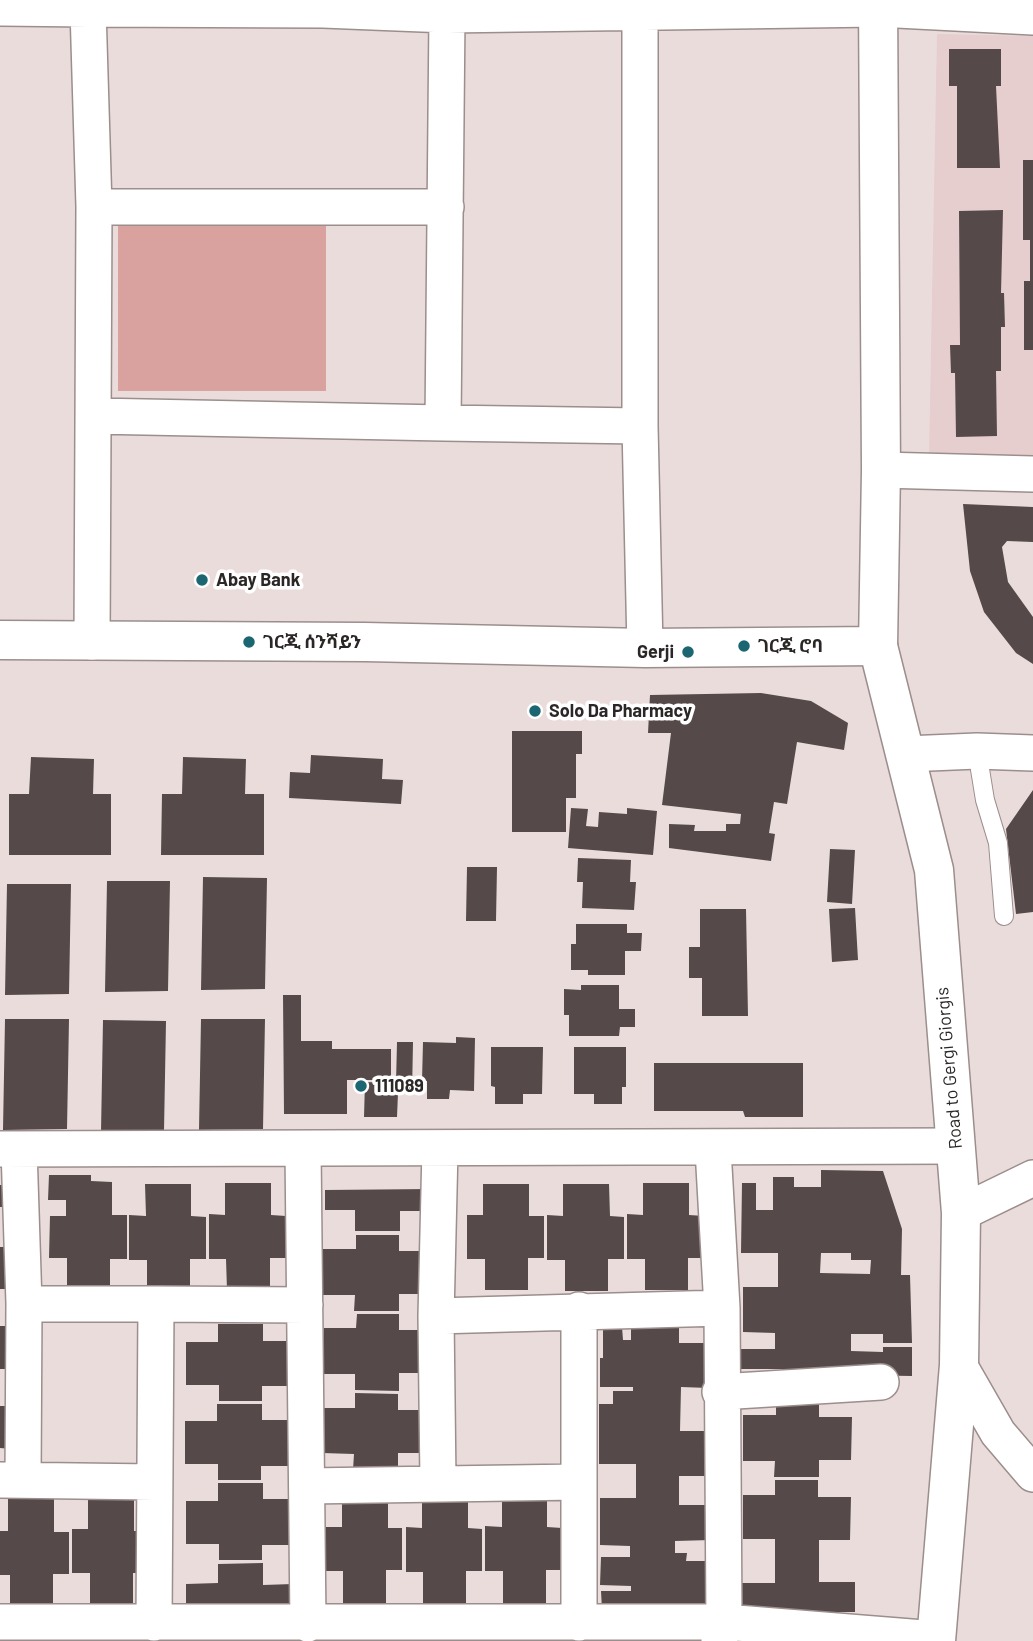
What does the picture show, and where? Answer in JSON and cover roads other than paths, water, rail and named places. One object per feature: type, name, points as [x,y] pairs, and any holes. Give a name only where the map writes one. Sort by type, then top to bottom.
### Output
[{"type":"main road","name":"Road to Gergi Giorgis","points":[[878,5],[881,470],[878,646],[934,870],[961,1213],[959,1365],[936,1640]]},
{"type":"main road","points":[[0,640],[365,642],[645,648],[878,646]]},
{"type":"street","points":[[0,8],[323,5],[447,15],[640,13],[878,5],[1033,18]]},
{"type":"street","points":[[88,9],[94,207],[92,642]]},
{"type":"street","points":[[640,13],[640,426],[645,648]]},
{"type":"street","points":[[443,423],[447,15]]},
{"type":"street","points":[[94,207],[446,206]]},
{"type":"street","points":[[95,416],[640,426]]},
{"type":"street","points":[[881,470],[1033,474]]},
{"type":"street","points":[[906,754],[977,751],[1033,753]]},
{"type":"street","points":[[154,1482],[12,1480],[24,1304],[10,1149],[713,1149],[956,1146]]},
{"type":"street","points":[[303,1149],[308,1624]]},
{"type":"street","points":[[438,1483],[436,1315],[440,1149]]},
{"type":"street","points":[[713,1149],[722,1308],[721,1632]]},
{"type":"street","points":[[961,1213],[1033,1178]]},
{"type":"street","points":[[24,1304],[305,1305]]},
{"type":"street","points":[[154,1623],[156,1304]]},
{"type":"street","points":[[436,1315],[722,1308]]},
{"type":"street","points":[[579,1310],[579,1623]]},
{"type":"street","points":[[959,1365],[998,1433],[1033,1474]]},
{"type":"street","points":[[720,1392],[881,1382]]},
{"type":"street","points":[[307,1486],[578,1482]]},
{"type":"street","points":[[0,1622],[91,1633],[154,1623],[308,1624],[366,1632],[579,1623],[721,1632],[936,1640]]},
{"type":"lane","points":[[977,751],[985,800],[998,843],[1004,916]]},
{"type":"place","name":"Abay Bank","points":[[202,580]]},
{"type":"place","name":"ገርጂ ሰንሻይን","points":[[249,642]]},
{"type":"place","name":"ገርጂ ሮባ","points":[[744,646]]},
{"type":"place","name":"Gerji","points":[[688,652]]},
{"type":"place","name":"Solo Da Pharmacy","points":[[535,711]]},
{"type":"place","name":"111089","points":[[361,1086]]}]
